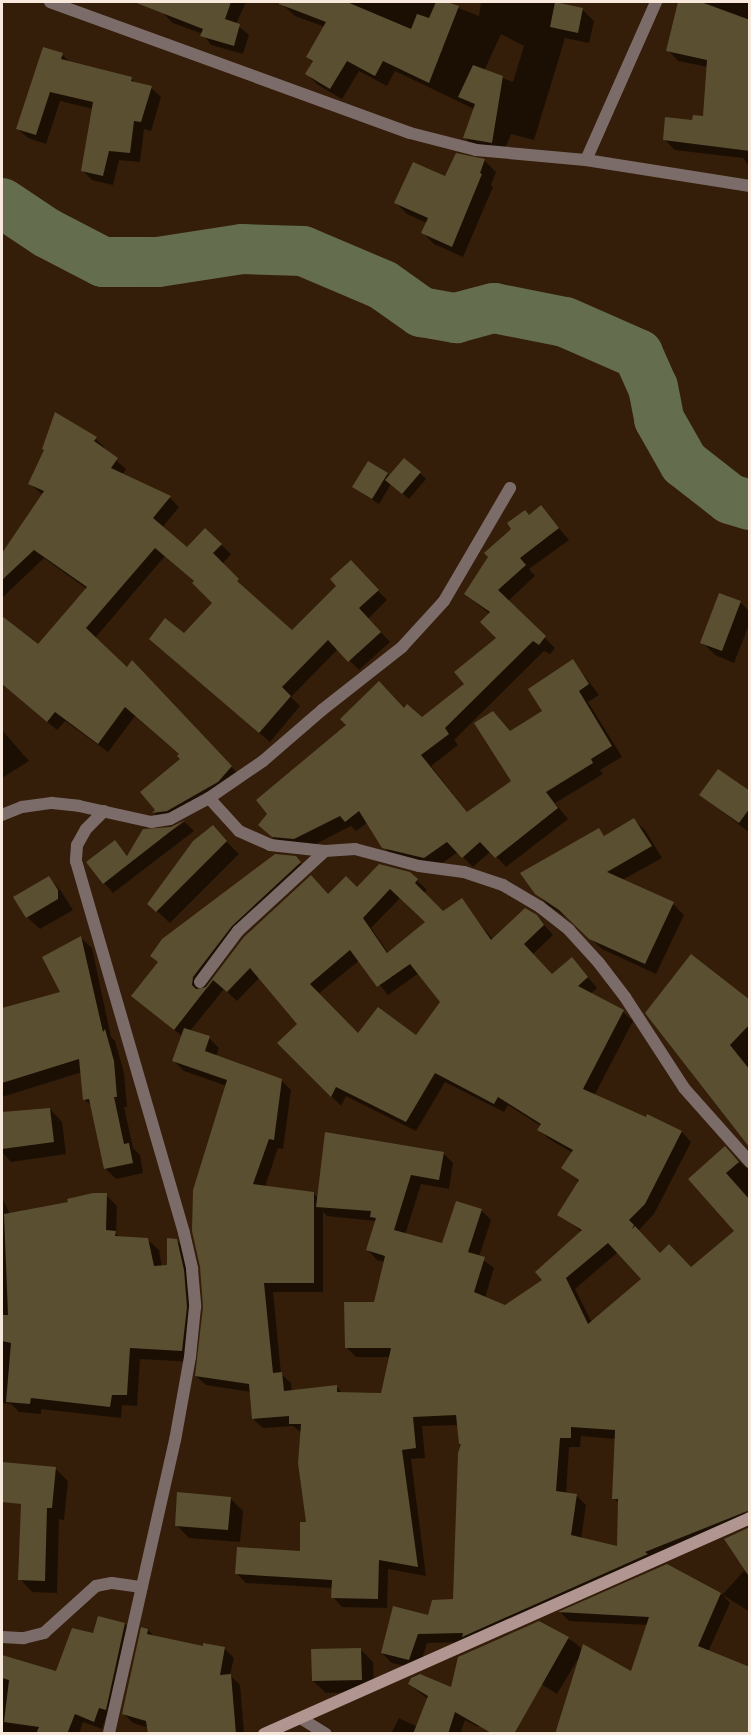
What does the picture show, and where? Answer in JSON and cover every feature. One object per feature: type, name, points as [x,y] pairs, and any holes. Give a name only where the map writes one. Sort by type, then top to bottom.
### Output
[{"type":"street","points":[[50,2],[410,133],[476,150],[586,160],[750,186]]},
{"type":"street","points":[[586,160],[656,2]]},
{"type":"street","points":[[2,814],[22,807],[52,803],[104,811],[151,822],[170,819],[209,798],[263,761],[321,710],[402,647],[444,601],[510,488]]},
{"type":"street","points":[[209,798],[239,831],[270,845],[325,851],[355,849],[419,867],[464,872],[503,885],[540,907],[569,930],[599,963],[625,996],[684,1088],[750,1162]]},
{"type":"street","points":[[104,811],[86,829],[77,845],[76,861],[184,1233],[192,1269],[195,1307],[190,1357],[175,1440],[109,1734]]},
{"type":"street","points":[[200,982],[238,931],[325,851]]},
{"type":"street","points":[[264,1734],[750,1518]]},
{"type":"street","points":[[2,1637],[24,1638],[44,1633],[96,1586],[112,1583],[142,1587]]},
{"type":"street","points":[[302,1719],[326,1734]]},
{"type":"building","points":[[134,2],[231,2],[225,19],[240,24],[234,46],[200,36],[203,29]]},
{"type":"building","points":[[279,2],[347,2],[411,29],[417,14],[429,18],[436,2],[447,2],[459,6],[429,83],[383,61],[375,76],[347,61],[330,89],[305,74],[313,61],[306,57],[326,22],[279,4]]},
{"type":"building","points":[[555,2],[583,8],[578,33],[550,27]]},
{"type":"building","points":[[678,2],[701,2],[750,20],[750,151],[663,140],[665,117],[692,120],[693,115],[703,116],[707,60],[666,51]]},
{"type":"building","points":[[43,47],[63,53],[61,59],[132,77],[131,81],[152,86],[141,122],[134,121],[130,153],[109,151],[103,176],[81,171],[93,102],[50,92],[36,135],[16,129]]},
{"type":"building","points":[[473,65],[503,76],[492,143],[463,138],[475,104],[458,97]]},
{"type":"building","points":[[456,153],[485,159],[480,173],[482,174],[452,247],[421,233],[428,218],[394,203],[413,162],[445,176]]},
{"type":"building","points":[[55,412],[97,437],[94,441],[118,458],[111,468],[171,496],[153,518],[187,547],[205,528],[222,544],[213,553],[239,579],[237,581],[292,630],[336,586],[330,579],[351,560],[379,590],[359,608],[381,632],[348,662],[328,640],[282,687],[291,696],[259,733],[149,639],[165,618],[184,633],[212,603],[192,583],[194,581],[155,548],[86,628],[127,667],[132,660],[232,766],[218,782],[167,811],[152,813],[155,810],[140,792],[180,759],[177,756],[179,754],[125,707],[98,744],[55,712],[47,722],[2,684],[2,616],[38,644],[87,587],[34,550],[2,580],[2,553],[44,491],[28,484],[44,450],[42,449]]},
{"type":"building","points":[[404,458],[421,472],[402,494],[385,480]]},
{"type":"building","points":[[368,461],[388,473],[372,499],[352,487]]},
{"type":"building","points":[[541,505],[559,528],[520,558],[526,565],[498,590],[546,636],[539,645],[533,641],[445,728],[449,734],[421,755],[467,812],[511,781],[474,723],[493,711],[510,731],[542,711],[528,689],[573,659],[589,684],[579,691],[612,746],[591,759],[593,763],[546,792],[558,808],[495,858],[480,842],[462,858],[447,842],[424,858],[382,848],[359,811],[345,822],[340,816],[294,839],[272,837],[258,825],[267,814],[256,800],[346,725],[340,719],[379,681],[404,708],[407,704],[422,717],[464,684],[454,672],[496,638],[480,622],[490,612],[464,594],[488,557],[484,553],[511,529],[507,523],[525,510],[529,515]]},
{"type":"building","points":[[719,593],[741,601],[722,651],[700,643]]},
{"type":"building","points":[[718,769],[750,791],[750,808],[739,823],[699,795]]},
{"type":"building","points":[[634,818],[652,846],[607,872],[674,902],[645,964],[589,939],[559,910],[535,894],[520,873],[599,828],[604,836]]},
{"type":"building","points":[[185,820],[103,884],[86,862],[115,840],[127,856],[143,829],[171,827]]},
{"type":"building","points":[[213,825],[227,841],[156,912],[147,904],[193,841]]},
{"type":"building","points":[[275,854],[296,856],[301,862],[232,926],[193,977],[192,985],[196,989],[206,987],[244,937],[311,875],[328,894],[346,876],[357,887],[379,864],[410,872],[418,879],[415,883],[443,911],[462,898],[491,940],[525,908],[537,915],[544,925],[524,944],[552,974],[572,957],[588,977],[578,986],[624,1010],[583,1089],[646,1117],[647,1114],[682,1131],[645,1204],[629,1220],[634,1225],[632,1229],[635,1226],[660,1253],[669,1244],[691,1267],[734,1231],[688,1179],[725,1146],[739,1162],[726,1173],[750,1200],[750,1510],[645,1552],[648,1554],[462,1637],[463,1633],[418,1634],[409,1660],[381,1653],[393,1606],[428,1615],[432,1600],[453,1599],[458,1453],[461,1444],[459,1444],[456,1415],[413,1417],[416,1448],[402,1450],[418,1567],[379,1560],[378,1599],[331,1598],[332,1580],[235,1574],[237,1547],[300,1551],[300,1522],[306,1522],[298,1463],[301,1424],[289,1424],[289,1416],[252,1419],[249,1384],[195,1376],[203,1307],[200,1267],[192,1231],[193,1190],[227,1080],[172,1061],[184,1028],[210,1036],[205,1051],[282,1079],[274,1140],[269,1139],[253,1184],[314,1192],[314,1283],[264,1283],[273,1373],[282,1372],[284,1391],[337,1385],[337,1392],[381,1393],[391,1348],[345,1348],[344,1302],[374,1302],[385,1256],[366,1250],[376,1218],[370,1217],[371,1211],[316,1207],[325,1132],[444,1152],[439,1180],[411,1175],[394,1230],[442,1243],[456,1201],[482,1209],[468,1252],[485,1257],[474,1292],[505,1305],[542,1280],[535,1272],[582,1230],[557,1215],[579,1180],[561,1168],[573,1150],[537,1130],[541,1124],[498,1097],[494,1104],[435,1073],[406,1122],[336,1087],[331,1097],[277,1043],[297,1024],[250,968],[227,992],[213,980],[174,1030],[131,996],[158,962],[150,956],[162,939]],"holes":[[[390,889],[425,922],[387,953],[363,918]],[[350,950],[377,987],[410,964],[440,1002],[416,1035],[378,1007],[358,1033],[310,984]],[[608,1243],[641,1279],[588,1324],[566,1278]],[[571,1427],[615,1430],[612,1499],[618,1499],[617,1546],[571,1535],[577,1494],[556,1491],[560,1438],[571,1438]]]},
{"type":"building","points":[[49,876],[58,890],[58,899],[26,918],[13,897]]},
{"type":"building","points":[[81,936],[103,1032],[105,1029],[114,1061],[117,1097],[114,1097],[124,1144],[129,1143],[133,1163],[104,1169],[89,1099],[83,1100],[79,1059],[2,1083],[2,1008],[60,992],[42,957]]},
{"type":"building","points":[[691,954],[750,1000],[750,1024],[730,1045],[750,1070],[750,1148],[645,1013]]},
{"type":"building","points":[[50,1108],[54,1142],[2,1149],[2,1112]]},
{"type":"building","points":[[93,1193],[107,1193],[106,1230],[116,1231],[115,1236],[148,1238],[154,1266],[167,1265],[167,1238],[177,1239],[184,1270],[187,1307],[182,1351],[130,1348],[127,1395],[112,1395],[110,1407],[31,1398],[30,1404],[6,1402],[11,1343],[2,1341],[2,1315],[8,1315],[4,1214],[68,1202],[67,1199]]},
{"type":"building","points":[[2,1462],[56,1467],[52,1508],[47,1508],[45,1581],[18,1580],[21,1504],[2,1502]]},
{"type":"building","points":[[177,1492],[231,1497],[228,1530],[175,1526]]},
{"type":"building","points":[[750,1527],[750,1578],[724,1539]]},
{"type":"building","points":[[667,1564],[721,1593],[698,1646],[750,1667],[750,1734],[555,1734],[583,1644],[631,1671],[649,1617],[558,1612]]},
{"type":"building","points":[[98,1616],[125,1623],[106,1710],[99,1708],[94,1722],[75,1714],[67,1734],[36,1734],[39,1727],[4,1722],[9,1680],[2,1678],[2,1655],[56,1671],[72,1628],[93,1633]]},
{"type":"building","points":[[539,1621],[569,1637],[514,1734],[493,1734],[455,1712],[448,1734],[413,1734],[428,1696],[408,1684],[411,1678],[420,1674],[451,1687],[458,1657]]},
{"type":"building","points":[[141,1627],[148,1629],[147,1634],[203,1646],[203,1643],[225,1647],[220,1675],[231,1674],[236,1734],[148,1734],[146,1721],[122,1714]]},
{"type":"building","points":[[361,1648],[362,1680],[312,1681],[311,1649]]},
{"type":"waterway","points":[[2,203],[47,233],[103,262],[158,262],[242,249],[303,251],[383,285],[421,312],[456,318],[494,308],[565,322],[638,354],[653,387],[659,419],[684,463],[730,499],[750,505]]}]
